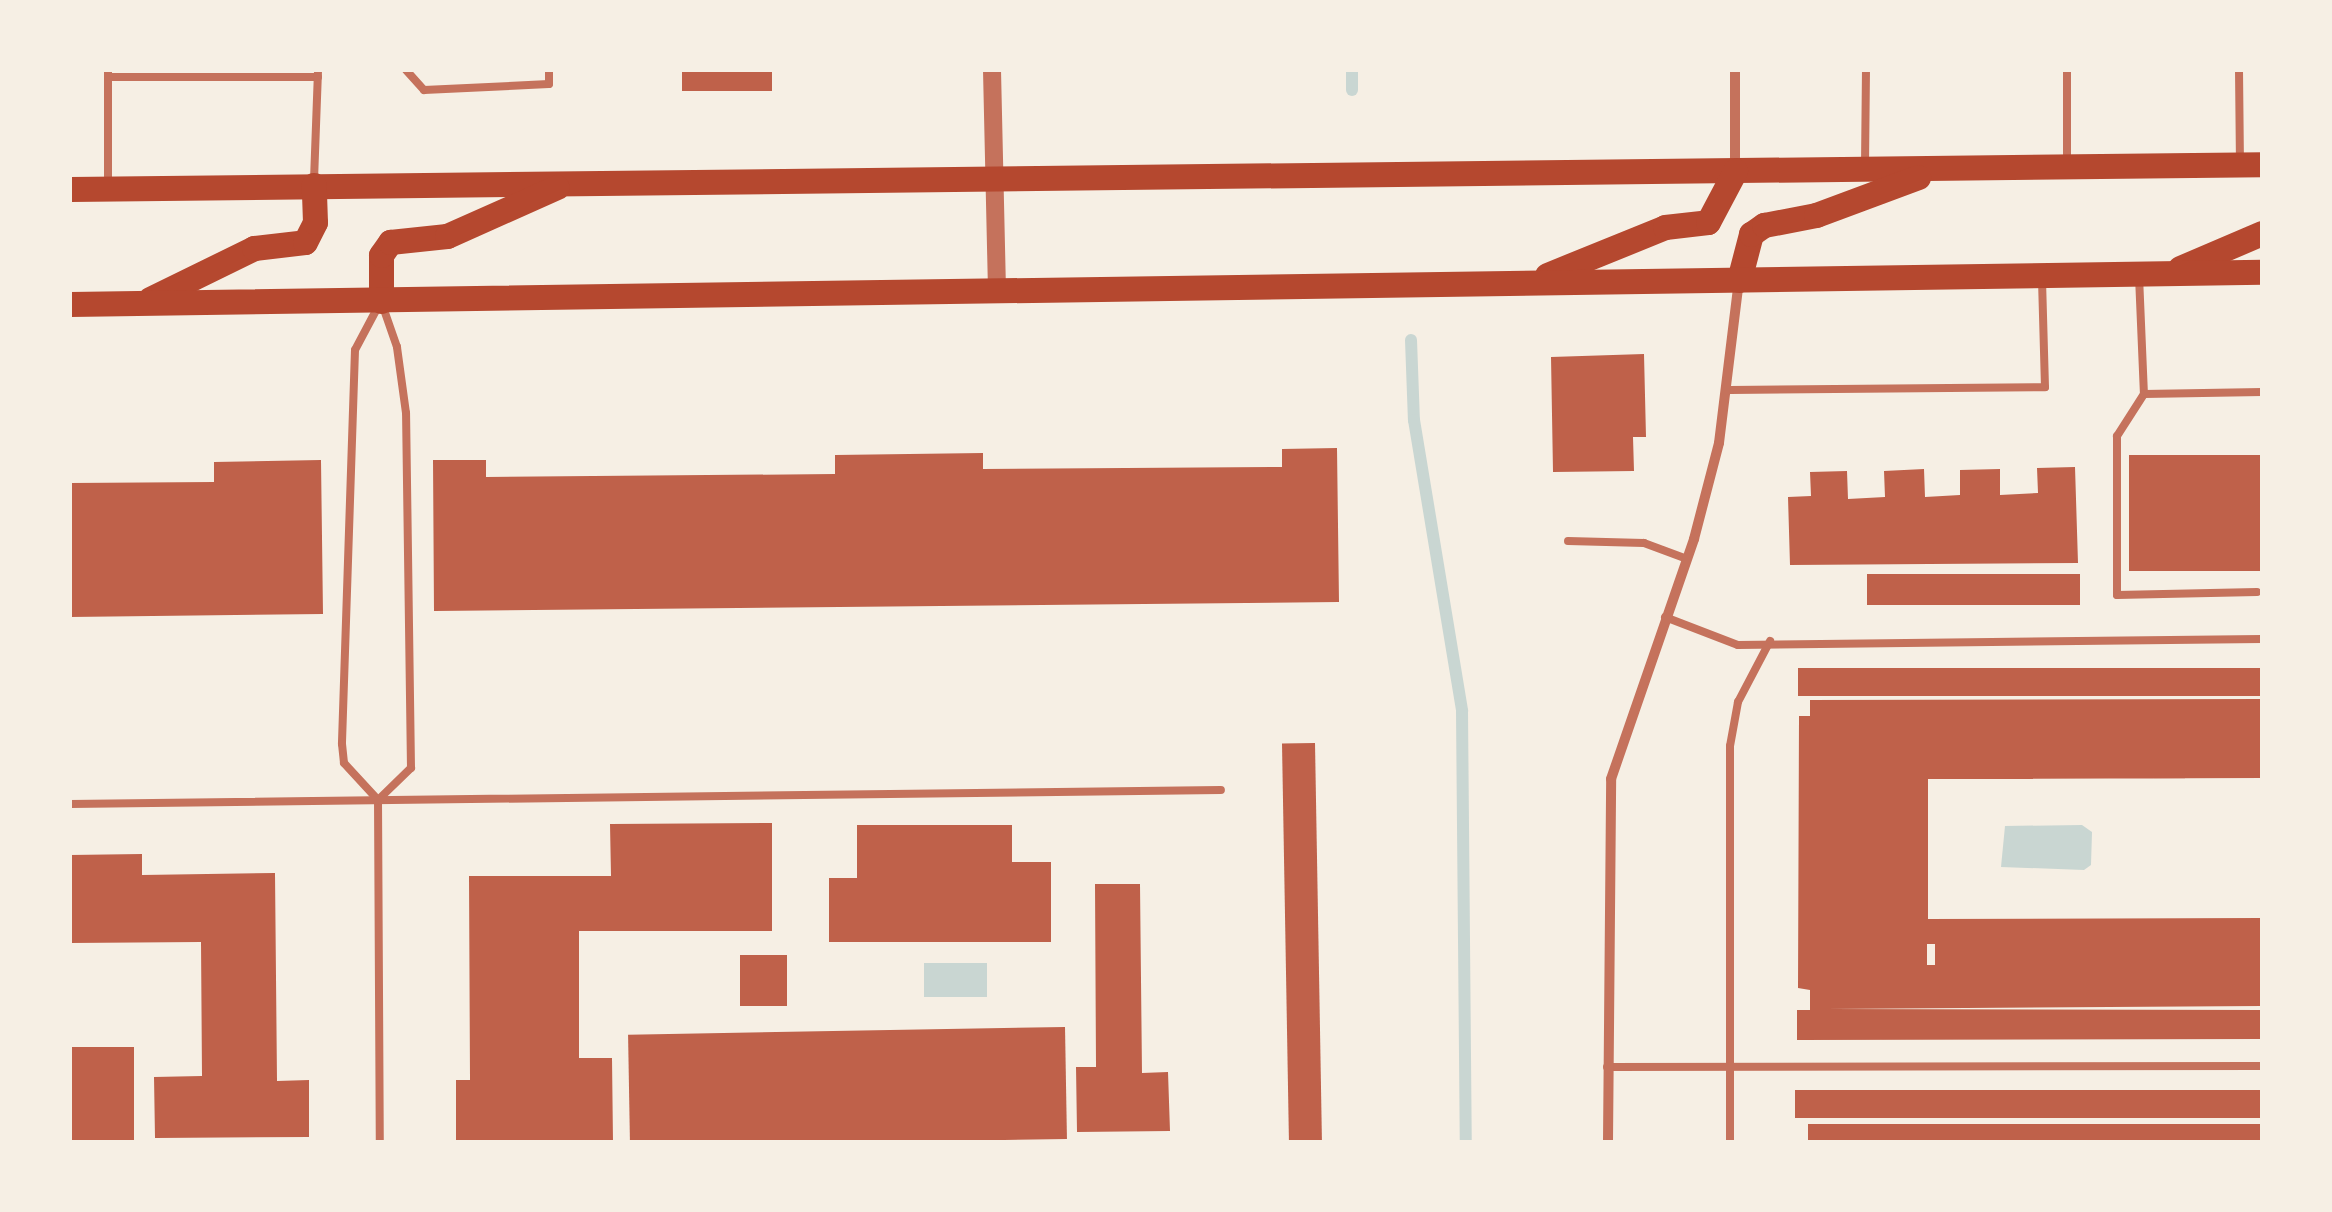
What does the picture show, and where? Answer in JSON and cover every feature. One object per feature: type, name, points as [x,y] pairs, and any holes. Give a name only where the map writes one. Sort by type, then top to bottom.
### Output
[{"type":"main road","points":[[70,189],[2251,164]]},
{"type":"main road","points":[[1740,280],[1751,234],[1764,224],[1816,215],[1937,170]]},
{"type":"main road","points":[[1533,280],[1665,227],[1708,222],[1735,171]]},
{"type":"main road","points":[[381,301],[381,255],[390,242],[447,236],[566,182]]},
{"type":"main road","points":[[141,303],[254,248],[305,242],[315,222],[314,185]]},
{"type":"main road","points":[[2167,273],[2262,234]]},
{"type":"main road","points":[[70,304],[381,301],[997,286],[2262,272]]},
{"type":"street","points":[[992,70],[997,286]]},
{"type":"street","points":[[1735,70],[1735,171]]},
{"type":"street","points":[[1608,1142],[1611,778],[1687,559],[1730,390],[1740,280]]},
{"type":"lane","points":[[406,70],[424,90],[549,84],[549,70]]},
{"type":"lane","points":[[1866,70],[1866,170]]},
{"type":"lane","points":[[2067,70],[2067,168]]},
{"type":"lane","points":[[2240,70],[2251,164]]},
{"type":"lane","points":[[108,188],[108,73],[318,73],[314,185]]},
{"type":"lane","points":[[2139,274],[2144,394],[2118,436],[2118,595],[2256,592]]},
{"type":"lane","points":[[1730,390],[2046,388],[2042,276]]},
{"type":"lane","points":[[378,800],[410,768],[406,413],[397,347],[381,301]]},
{"type":"lane","points":[[380,1142],[378,800],[344,763],[342,744],[355,350],[381,301]]},
{"type":"lane","points":[[2144,394],[2262,392]]},
{"type":"lane","points":[[1568,542],[1644,543],[1687,559]]},
{"type":"lane","points":[[1665,617],[1738,644],[2262,639]]},
{"type":"lane","points":[[1730,1142],[1730,746],[1738,702],[1770,641]]},
{"type":"lane","points":[[70,804],[1220,790]]},
{"type":"lane","points":[[1607,1067],[2262,1066]]},
{"type":"shaded area","points":[[2082,825],[2092,832],[2091,865],[2084,870],[2001,867],[2005,826]]},
{"type":"shaded area","points":[[924,963],[987,963],[987,997],[924,997]]},
{"type":"building","points":[[682,70],[772,70],[772,91],[682,91]]},
{"type":"building","points":[[1644,354],[1646,437],[1633,437],[1634,471],[1553,472],[1551,357]]},
{"type":"building","points":[[1337,448],[1339,602],[434,611],[433,460],[486,460],[486,477],[835,474],[835,455],[983,453],[983,469],[1282,467],[1282,449]]},
{"type":"building","points":[[2129,455],[2262,455],[2262,571],[2129,571]]},
{"type":"building","points":[[321,460],[323,614],[70,617],[70,483],[214,482],[214,462]]},
{"type":"building","points":[[2075,467],[2078,563],[1790,565],[1788,497],[1811,496],[1810,472],[1847,471],[1848,499],[1885,497],[1884,471],[1924,469],[1925,497],[1960,495],[1960,470],[2000,469],[2000,495],[2038,493],[2037,468]]},
{"type":"building","points":[[1867,574],[2080,574],[2080,605],[1867,605]]},
{"type":"building","points":[[1798,668],[2262,668],[2262,696],[1798,696]]},
{"type":"building","points":[[2262,699],[2262,778],[1928,779],[1928,919],[2262,918],[2262,1006],[1827,1009],[2262,1010],[2262,1039],[1797,1040],[1797,1010],[1810,1010],[1810,990],[1798,988],[1799,716],[1810,716],[1810,700]],"holes":[[[1927,944],[1935,944],[1935,965],[1927,965]]]},
{"type":"building","points":[[1315,743],[1322,1142],[1289,1142],[1282,744]]},
{"type":"building","points":[[772,823],[772,931],[579,931],[579,1058],[612,1058],[613,1142],[456,1142],[456,1080],[470,1080],[469,876],[611,876],[610,824]]},
{"type":"building","points":[[857,825],[1012,825],[1012,862],[1051,862],[1051,942],[829,942],[829,878],[857,878]]},
{"type":"building","points":[[142,854],[142,875],[275,873],[277,1081],[309,1080],[309,1137],[155,1138],[154,1077],[202,1076],[201,942],[70,943],[70,855]]},
{"type":"building","points":[[1095,884],[1140,884],[1142,1073],[1168,1072],[1170,1131],[1077,1132],[1076,1067],[1096,1067]]},
{"type":"building","points":[[740,955],[787,955],[787,1006],[740,1006]]},
{"type":"building","points":[[1065,1027],[1067,1139],[630,1142],[628,1035]]},
{"type":"building","points":[[70,1047],[134,1047],[134,1142],[70,1142]]},
{"type":"building","points":[[1795,1090],[2262,1090],[2262,1118],[1795,1118]]},
{"type":"building","points":[[1808,1124],[2262,1124],[2262,1142],[1808,1142]]},
{"type":"waterway","points":[[1352,70],[1352,90]]},
{"type":"waterway","points":[[1411,340],[1414,420],[1462,711],[1466,1142]]}]
